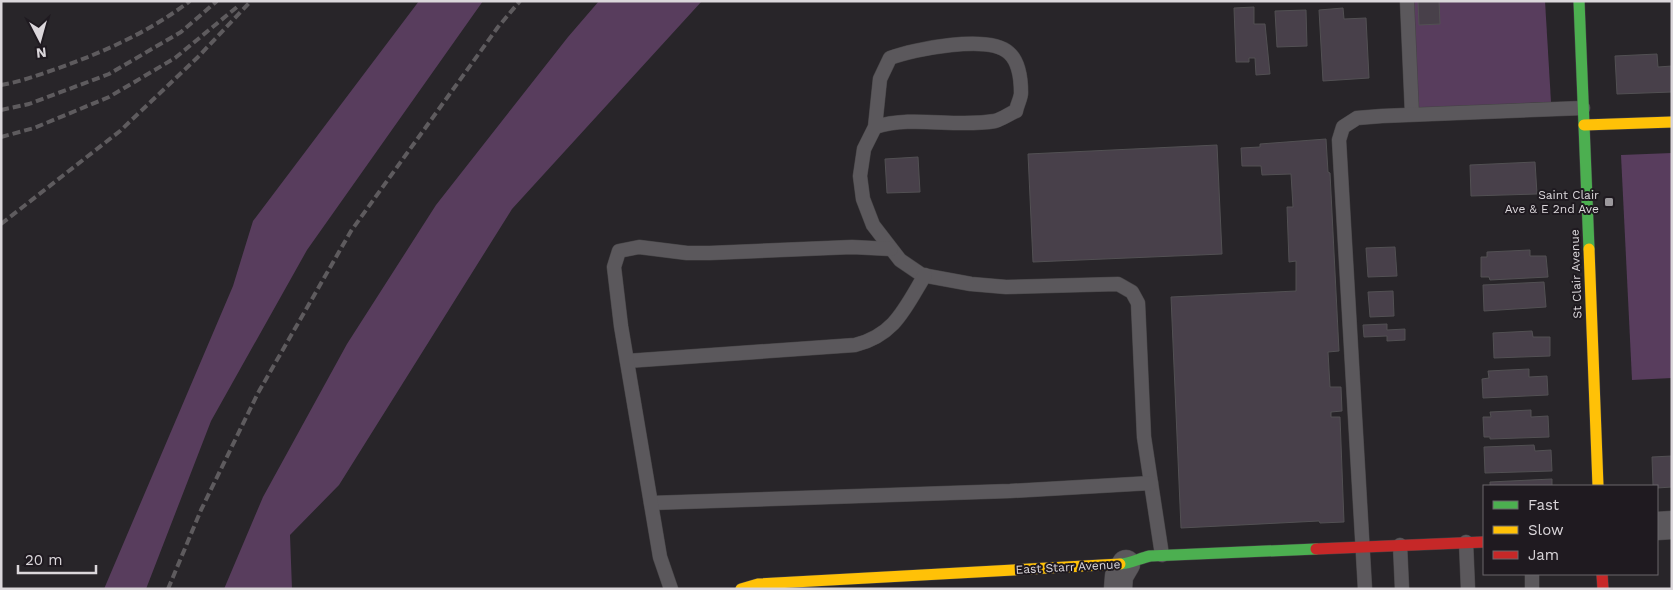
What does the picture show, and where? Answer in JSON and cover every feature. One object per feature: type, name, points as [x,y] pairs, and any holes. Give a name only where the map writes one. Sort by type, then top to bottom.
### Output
[{"type":"street","name":"St Clair Avenue","points":[[1579,1],[1598,485]]},
{"type":"street","points":[[1584,125],[1672,122]]},
{"type":"street","points":[[1658,526],[1672,525]]},
{"type":"street","name":"East Starr Avenue","points":[[741,589],[758,584],[1122,576],[1138,558],[1162,555],[1483,542]]},
{"type":"street","points":[[1602,575],[1602,589]]},
{"type":"lane","points":[[1407,1],[1412,114]]},
{"type":"lane","points":[[875,127],[890,122],[971,122],[996,120],[1016,111],[1022,94],[1018,66],[1009,52],[988,44],[951,45],[906,52],[890,58],[880,79],[875,127],[864,149],[860,176],[863,199],[873,225],[891,249],[900,260],[924,275],[971,284],[1006,287],[1118,284],[1132,292],[1138,303],[1144,437],[1162,555]]},
{"type":"lane","points":[[1365,589],[1339,140],[1343,127],[1357,118],[1412,114],[1583,108]]},
{"type":"lane","points":[[671,589],[660,558],[627,361],[614,267],[619,251],[639,246],[695,253],[852,247],[891,249]]},
{"type":"lane","points":[[627,361],[855,345],[869,341],[883,334],[902,312],[924,275]]},
{"type":"lane","points":[[651,503],[1010,491],[1151,483]]},
{"type":"lane","points":[[1466,542],[1468,589]]},
{"type":"lane","points":[[1400,546],[1402,589]]},
{"type":"lane","points":[[1532,575],[1532,589]]},
{"type":"shaded area","points":[[419,1],[483,1],[307,250],[211,421],[146,589],[104,589],[233,286],[253,221]]},
{"type":"shaded area","points":[[599,1],[702,1],[512,209],[339,485],[290,535],[292,589],[224,589],[263,497],[347,344],[436,205],[568,37]]},
{"type":"shaded area","points":[[1412,1],[1545,1],[1551,102],[1418,108]]},
{"type":"shaded area","points":[[1672,153],[1672,378],[1632,380],[1621,155]]},
{"type":"building","points":[[1418,1],[1439,1],[1440,24],[1419,25]]},
{"type":"building","points":[[1254,7],[1254,24],[1265,24],[1270,74],[1256,75],[1255,58],[1249,58],[1249,62],[1236,62],[1234,8]]},
{"type":"building","points":[[1343,8],[1344,19],[1366,18],[1369,78],[1323,81],[1319,10]]},
{"type":"building","points":[[1306,10],[1307,46],[1277,47],[1275,11]]},
{"type":"building","points":[[1657,54],[1658,67],[1672,66],[1672,92],[1617,94],[1615,56]]},
{"type":"building","points":[[1326,139],[1328,172],[1330,173],[1339,351],[1328,352],[1330,387],[1341,387],[1342,411],[1331,412],[1331,417],[1340,417],[1344,522],[1320,523],[1319,521],[1181,528],[1171,297],[1296,291],[1296,261],[1289,262],[1287,207],[1293,207],[1291,174],[1262,175],[1261,166],[1242,166],[1241,148],[1260,147],[1260,144]]},
{"type":"building","points":[[1217,145],[1222,254],[1033,262],[1028,154]]},
{"type":"building","points":[[918,157],[920,192],[887,193],[885,159]]},
{"type":"building","points":[[1535,162],[1537,194],[1471,196],[1470,165]]},
{"type":"building","points":[[1395,247],[1397,276],[1368,277],[1366,248]]},
{"type":"building","points":[[1530,250],[1530,256],[1546,256],[1548,277],[1490,280],[1489,277],[1481,277],[1481,257],[1487,257],[1487,252]]},
{"type":"building","points":[[1544,282],[1546,307],[1484,311],[1483,285]]},
{"type":"building","points":[[1393,291],[1394,316],[1370,317],[1368,292]]},
{"type":"building","points":[[1387,324],[1387,330],[1405,329],[1405,340],[1387,341],[1387,336],[1364,337],[1363,325]]},
{"type":"building","points":[[1532,331],[1533,337],[1550,337],[1550,356],[1494,358],[1493,333]]},
{"type":"building","points":[[1529,369],[1529,377],[1547,376],[1548,395],[1483,398],[1482,379],[1489,378],[1488,371]]},
{"type":"building","points":[[1531,410],[1531,417],[1548,416],[1549,437],[1490,439],[1490,437],[1484,437],[1483,417],[1491,417],[1490,412]]},
{"type":"building","points":[[1534,445],[1535,451],[1551,450],[1552,471],[1485,473],[1484,447]]},
{"type":"building","points":[[1672,456],[1672,487],[1658,488],[1658,485],[1653,485],[1652,457]]},
{"type":"building","points":[[1552,479],[1552,485],[1490,485],[1490,482]]},
{"type":"railway","points":[[1,85],[22,80],[91,56],[142,32],[190,1]]},
{"type":"railway","points":[[1,110],[29,104],[109,74],[181,32],[217,1]]},
{"type":"railway","points":[[1,224],[120,131],[198,57],[251,1]]},
{"type":"railway","points":[[168,589],[201,510],[258,393],[351,231],[498,27],[520,1]]},
{"type":"railway","points":[[1,137],[34,128],[109,97],[175,58],[237,7]]},
{"type":"traffic: fast","points":[[1579,1],[1589,249]]},
{"type":"traffic: fast","points":[[1120,564],[1150,556],[1316,549]]},
{"type":"traffic: slow","points":[[1584,125],[1672,122]]},
{"type":"traffic: slow","points":[[1589,249],[1598,485]]},
{"type":"traffic: slow","points":[[741,589],[758,584],[1120,564]]},
{"type":"traffic: jam","points":[[1316,549],[1483,542]]},
{"type":"traffic: jam","points":[[1602,575],[1603,589]]},
{"type":"place","name":"Saint Clair Ave & E 2nd Ave","points":[[1609,202]]}]
